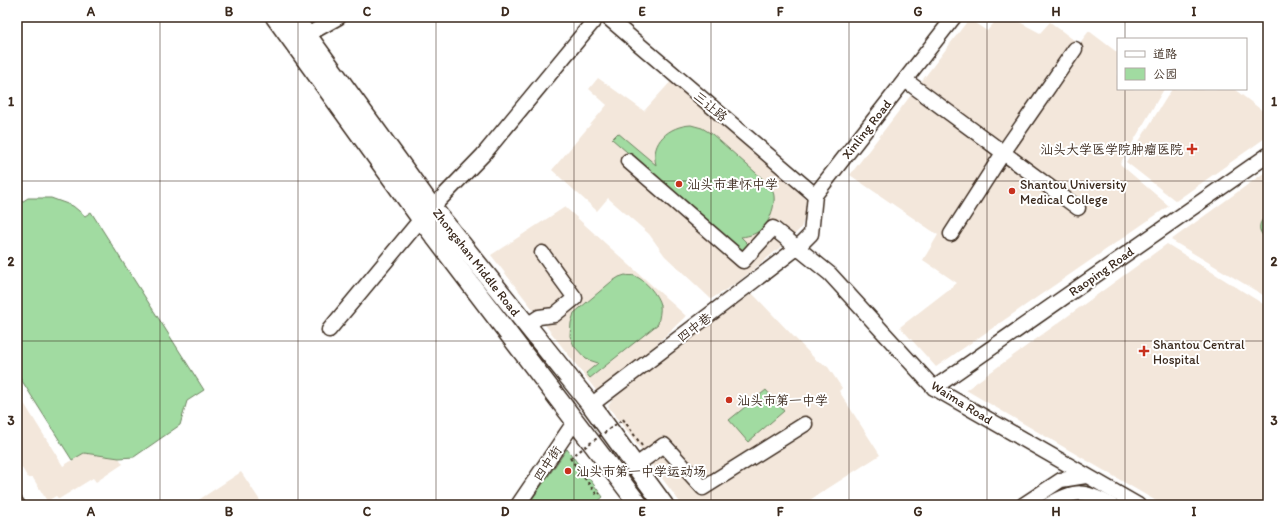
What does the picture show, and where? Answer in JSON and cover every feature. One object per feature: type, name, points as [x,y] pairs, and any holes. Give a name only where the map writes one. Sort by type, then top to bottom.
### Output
[{"type":"main road","name":"Zhongshan Middle Road","points":[[275,17],[426,213],[527,325],[591,406],[664,505]]},
{"type":"main road","name":"Zhongshan Middle Road","points":[[294,17],[426,213],[575,422],[639,505]]},
{"type":"street","points":[[307,35],[339,17]]},
{"type":"street","points":[[329,330],[426,213],[482,155],[597,17]]},
{"type":"street","name":"三让路","points":[[607,17],[815,194]]},
{"type":"street","name":"Xinling Road","points":[[815,194],[954,17]]},
{"type":"street","points":[[951,234],[1003,153],[1075,49]]},
{"type":"street","points":[[905,80],[1078,208]]},
{"type":"street","name":"Raoping Road","points":[[934,388],[1268,155]]},
{"type":"street","name":"Waima Road","points":[[628,161],[743,261],[774,228],[830,274],[934,388],[1138,505]]},
{"type":"street","points":[[797,248],[811,234],[815,194]]},
{"type":"street","name":"四中巷","points":[[591,406],[797,248]]},
{"type":"street","points":[[527,325],[539,316],[554,315],[575,298],[542,253]]},
{"type":"street","name":"四中街","points":[[518,505],[575,422]]},
{"type":"street","points":[[635,466],[664,445],[703,488],[805,424]]},
{"type":"street","points":[[1023,505],[1061,480],[1086,476]]},
{"type":"street","points":[[1049,505],[1062,497],[1079,492],[1096,496],[1111,505]]},
{"type":"path","points":[[600,493],[597,496],[570,458],[623,419],[639,441]]},
{"type":"shaded area","name":"Shantou University Medical College","points":[[999,17],[1010,17],[1040,33],[1050,22],[1079,44],[1089,31],[1117,52],[1117,90],[1163,90],[1120,164],[1169,206],[936,367],[900,327],[957,283],[923,260],[938,235],[850,175],[969,19],[987,31]]},
{"type":"shaded area","name":"汕头市聿怀中学","points":[[598,78],[644,111],[674,78],[806,199],[805,216],[801,228],[788,241],[738,282],[711,299],[665,256],[649,234],[608,198],[597,211],[552,170],[607,105],[589,89]]},
{"type":"shaded area","name":"汕头大学医学院肿瘤医院","points":[[1171,90],[1235,90],[1268,115],[1268,136],[1176,201],[1126,162]]},
{"type":"shaded area","points":[[1268,170],[1268,298],[1171,240]]},
{"type":"shaded area","points":[[565,207],[686,316],[624,375],[598,393],[491,255]]},
{"type":"shaded area","name":"Shantou Central Hospital","points":[[1167,244],[1268,307],[1268,505],[1163,505],[966,390]]},
{"type":"shaded area","name":"汕头市第一中学","points":[[752,293],[816,360],[828,367],[842,388],[839,391],[880,455],[802,505],[682,505],[608,406],[617,393]]},
{"type":"shaded area","points":[[17,392],[63,466],[84,453],[119,458],[123,464],[96,482],[93,478],[59,499],[56,496],[47,501],[33,478],[28,478],[17,460]]},
{"type":"shaded area","points":[[241,472],[261,502],[265,505],[191,505]]},
{"type":"green space","points":[[691,125],[702,128],[712,134],[764,180],[773,192],[774,204],[769,220],[758,232],[741,237],[749,245],[742,252],[612,139],[618,133],[656,165],[656,149],[663,137],[675,128]]},
{"type":"green space","points":[[28,198],[51,198],[73,206],[85,216],[91,212],[204,390],[187,401],[180,425],[134,457],[119,458],[84,453],[72,460],[17,373],[17,205]]},
{"type":"green space","points":[[1268,215],[1268,239],[1264,237],[1260,231],[1260,224]]},
{"type":"green space","points":[[625,275],[639,278],[654,292],[660,305],[658,324],[590,378],[586,373],[598,363],[586,359],[574,346],[570,336],[571,323],[574,313],[611,282]]},
{"type":"green space","points":[[766,390],[784,411],[748,442],[729,420]]},
{"type":"green space","name":"汕头市第一中学运动场","points":[[567,449],[603,497],[596,503],[597,505],[528,505]]},
{"type":"place","name":"汕头大学医学院肿瘤医院","points":[[1192,149]]},
{"type":"place","name":"汕头市聿怀中学","points":[[679,184]]},
{"type":"place","name":"Shantou University Medical College","points":[[1012,191]]},
{"type":"place","name":"Shantou Central Hospital","points":[[1144,351]]},
{"type":"place","name":"汕头市第一中学","points":[[729,400]]},
{"type":"place","name":"汕头市第一中学运动场","points":[[568,471]]}]
